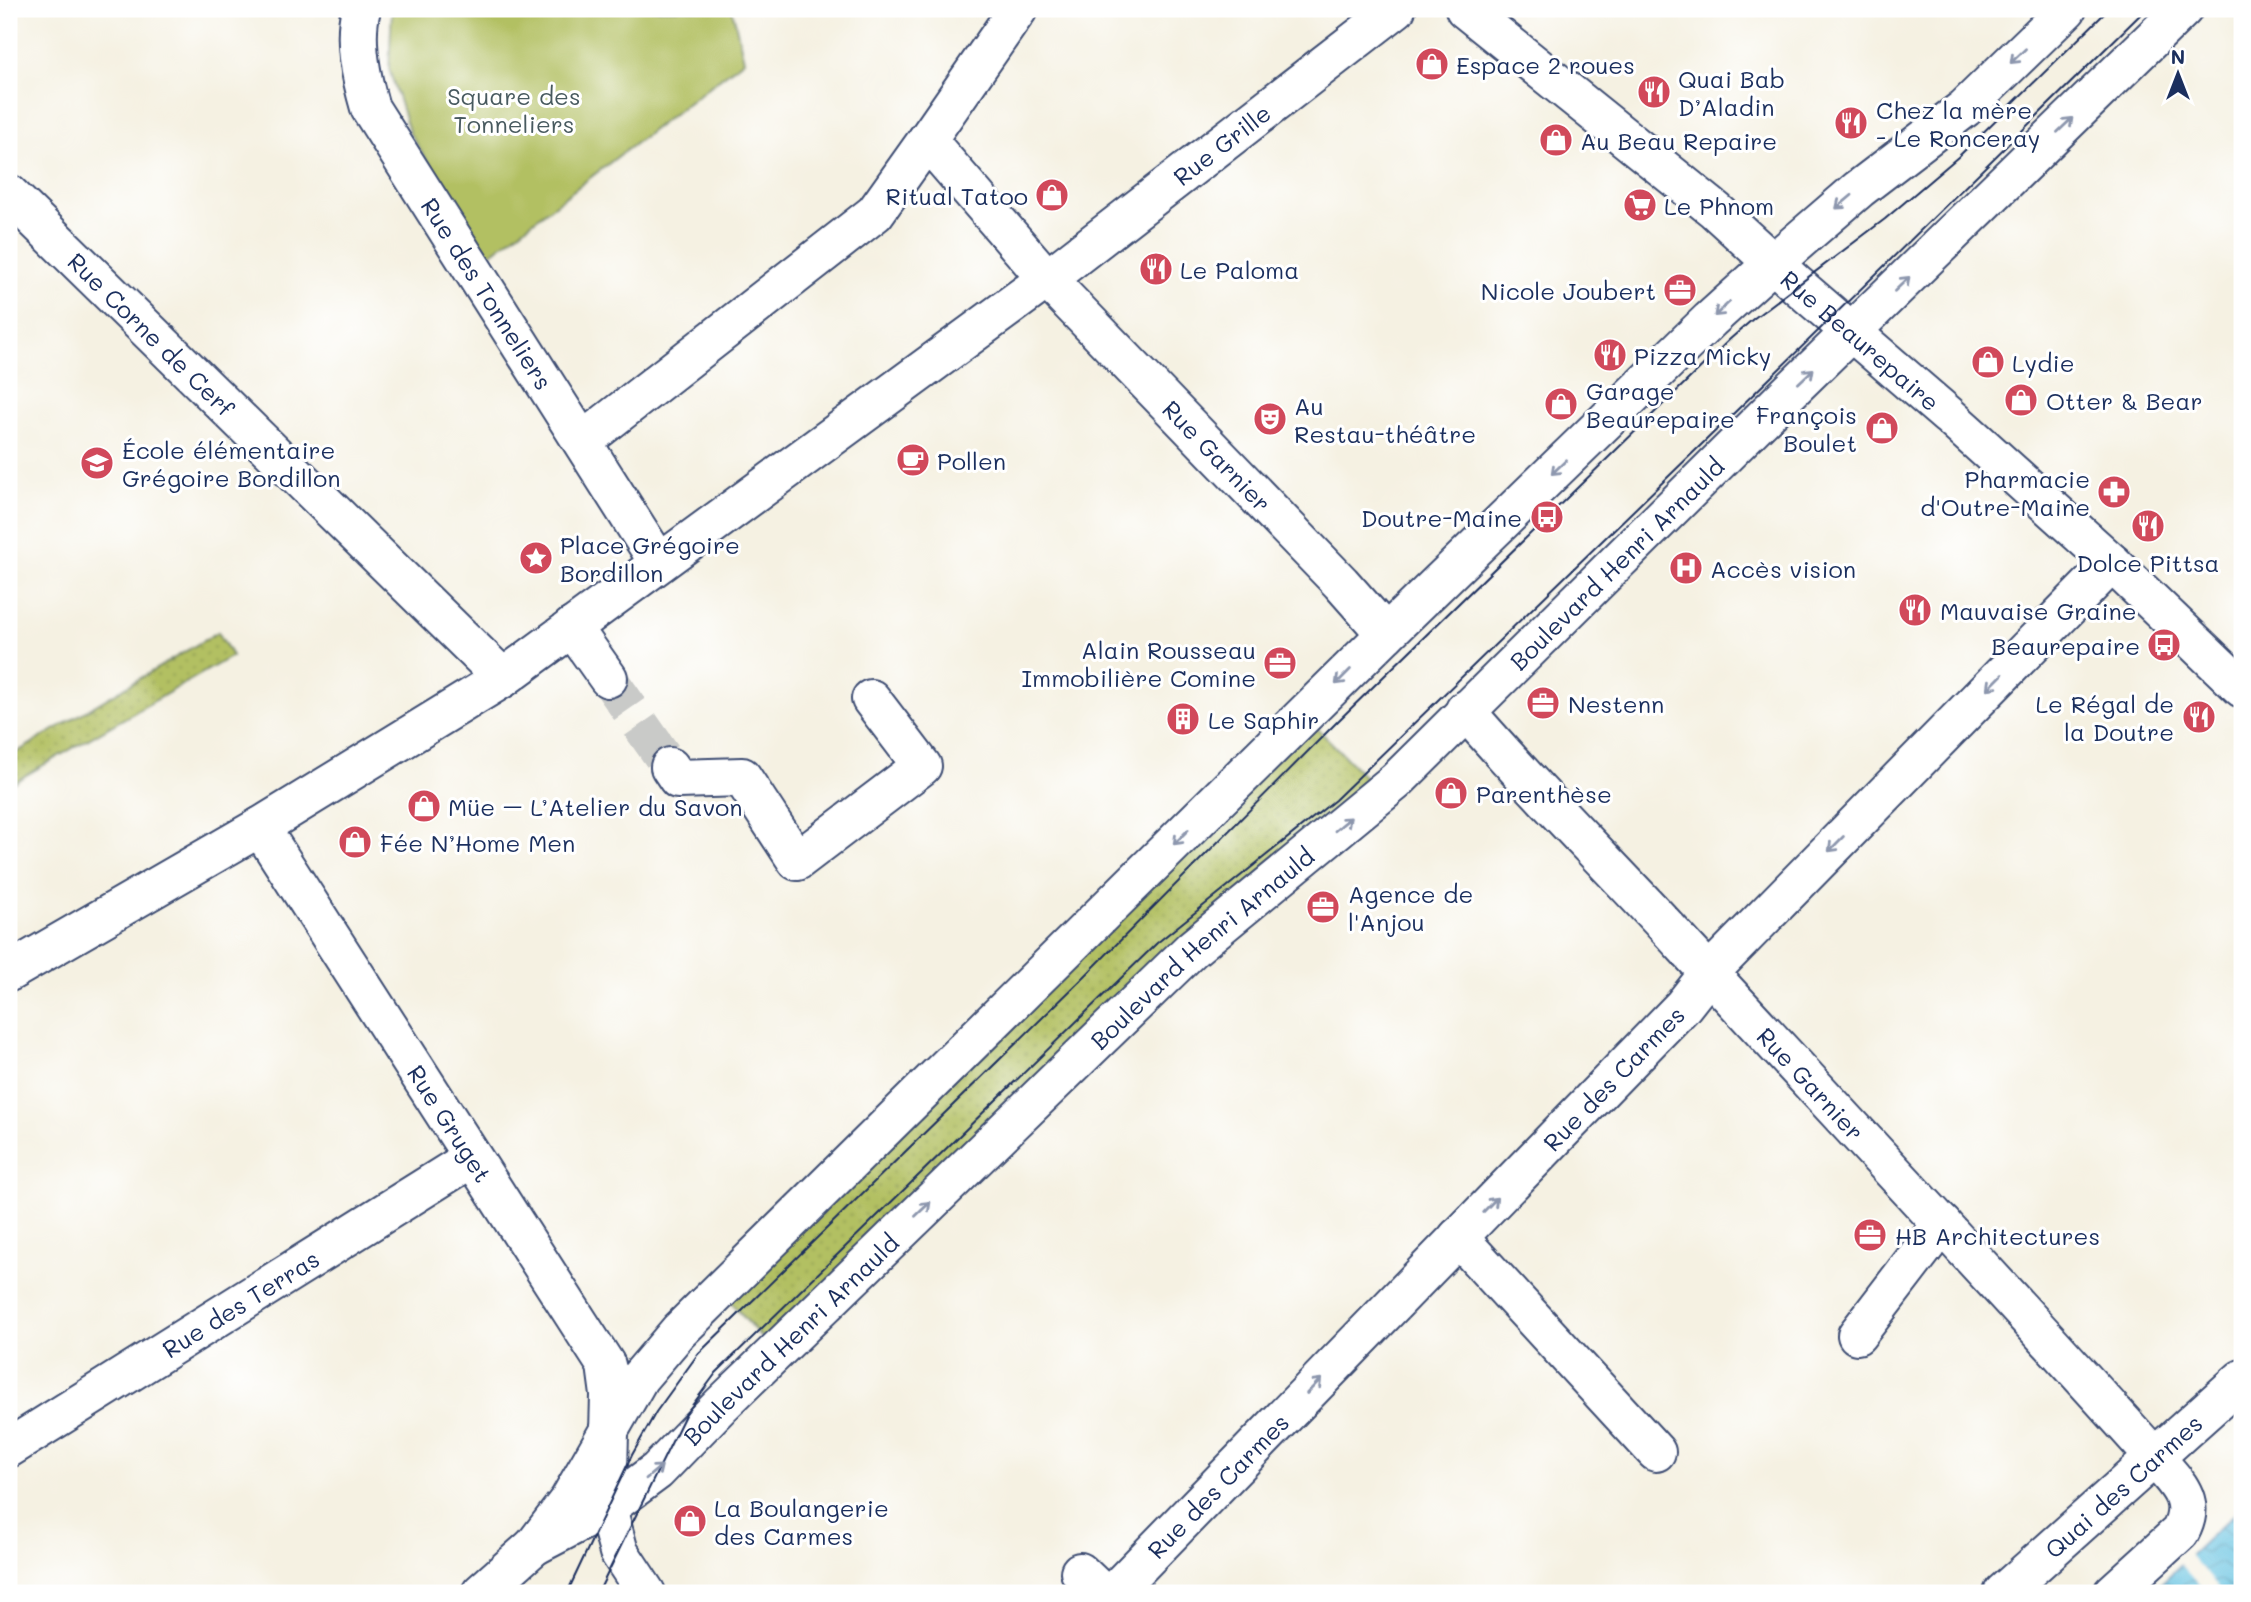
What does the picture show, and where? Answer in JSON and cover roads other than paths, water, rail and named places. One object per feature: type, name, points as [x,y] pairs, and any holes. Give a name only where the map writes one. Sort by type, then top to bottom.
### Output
[{"type":"street","name":"Rue des Tonneliers","points":[[361,9],[359,50],[362,82],[370,108],[659,563]]},
{"type":"street","points":[[583,441],[875,213],[1018,9]]},
{"type":"street","name":"Rue Grille","points":[[1047,279],[1396,9]]},
{"type":"street","name":"Rue Beaurepaire","points":[[1465,9],[1687,186],[2112,563],[2242,688]]},
{"type":"street","name":"Boulevard Henri Arnauld","points":[[481,1593],[534,1546],[569,1500],[639,1378],[679,1331],[1386,634],[1710,320],[1859,190],[1965,108],[2067,9]]},
{"type":"street","name":"Boulevard Henri Arnauld","points":[[534,1546],[607,1508],[657,1471],[731,1395],[1192,949],[1396,781],[1784,397],[2183,9]]},
{"type":"street","points":[[9,972],[260,827],[503,678],[1047,279],[927,140]]},
{"type":"street","name":"Rue Corne de Cerf","points":[[9,194],[503,678]]},
{"type":"street","name":"Rue Garnier","points":[[1047,279],[1341,583],[1386,634]]},
{"type":"street","name":"Rue des Carmes","points":[[1113,1593],[1683,1006],[1709,973],[2112,563]]},
{"type":"street","points":[[572,627],[608,678]]},
{"type":"street","points":[[670,766],[678,779],[742,777],[797,861],[922,766],[871,699]]},
{"type":"street","name":"Rue Garnier","points":[[1465,710],[1511,763],[1942,1224],[2155,1458],[2186,1496],[2187,1520],[2180,1532],[2113,1593]]},
{"type":"street","name":"Rue Gruget","points":[[260,827],[606,1365],[610,1395],[610,1430]]},
{"type":"street","name":"Rue des Terras","points":[[9,1448],[472,1158]]},
{"type":"street","points":[[1857,1335],[1942,1224]]},
{"type":"street","points":[[1458,1237],[1656,1452]]},
{"type":"street","name":"Quai des Carmes","points":[[2003,1593],[2242,1379]]},
{"type":"street","points":[[610,1430],[607,1508],[619,1552],[638,1582]]},
{"type":"water","points":[[2242,1506],[2242,1593],[2151,1593]]},
{"type":"tunnel","points":[[608,678],[670,767]]},
{"type":"tram line","points":[[567,1593],[632,1455],[656,1412],[698,1354],[1079,982],[1339,720],[1729,340],[1885,219],[1958,157],[2109,9]]},
{"type":"tram line","points":[[598,1593],[685,1415],[716,1373],[1157,943],[1335,800],[2146,9]]},
{"type":"place","name":"Espace 2 roues","points":[[1432,64]]},
{"type":"place","name":"Quai Bab D’Aladin","points":[[1654,92]]},
{"type":"place","name":"Chez la mère - Le Ronceray","points":[[1851,123]]},
{"type":"place","name":"Au Beau Repaire","points":[[1556,140]]},
{"type":"place","name":"Ritual Tatoo","points":[[1052,195]]},
{"type":"place","name":"Le Phnom","points":[[1640,205]]},
{"type":"place","name":"Le Paloma","points":[[1156,269]]},
{"type":"place","name":"Nicole Joubert","points":[[1680,290]]},
{"type":"place","name":"Pizza Micky","points":[[1610,355]]},
{"type":"place","name":"Lydie","points":[[1988,362]]},
{"type":"place","name":"Otter & Bear","points":[[2021,400]]},
{"type":"place","name":"Garage Beaurepaire","points":[[1561,404]]},
{"type":"place","name":"Au Restau-théâtre","points":[[1270,419]]},
{"type":"place","name":"François Boulet","points":[[1882,428]]},
{"type":"place","name":"Pollen","points":[[913,460]]},
{"type":"place","name":"École élémentaire Grégoire Bordillon","points":[[97,463]]},
{"type":"place","name":"Pharmacie d'Outre-Maine","points":[[2114,492]]},
{"type":"place","name":"Doutre-Maine","points":[[1547,517]]},
{"type":"place","name":"Dolce Pittsa","points":[[2148,526]]},
{"type":"place","name":"Place Grégoire Bordillon","points":[[536,558]]},
{"type":"place","name":"Accès vision","points":[[1686,568]]},
{"type":"place","name":"Mauvaise Graine","points":[[1915,610]]},
{"type":"place","name":"Beaurepaire","points":[[2164,645]]},
{"type":"place","name":"Alain Rousseau Immobilière Comine","points":[[1280,663]]},
{"type":"place","name":"Nestenn","points":[[1543,703]]},
{"type":"place","name":"Le Régal de la Doutre","points":[[2199,717]]},
{"type":"place","name":"Le Saphir","points":[[1183,719]]},
{"type":"place","name":"Parenthèse","points":[[1451,793]]},
{"type":"place","name":"Müe – L’Atelier du Savon","points":[[424,806]]},
{"type":"place","name":"Fée N’Home Men","points":[[355,842]]},
{"type":"place","name":"Agence de l'Anjou","points":[[1323,907]]},
{"type":"place","name":"HB Architectures","points":[[1870,1235]]},
{"type":"place","name":"La Boulangerie des Carmes","points":[[690,1521]]},
{"type":"park label","name":"Square des Tonneliers","points":[[514,109]]}]
